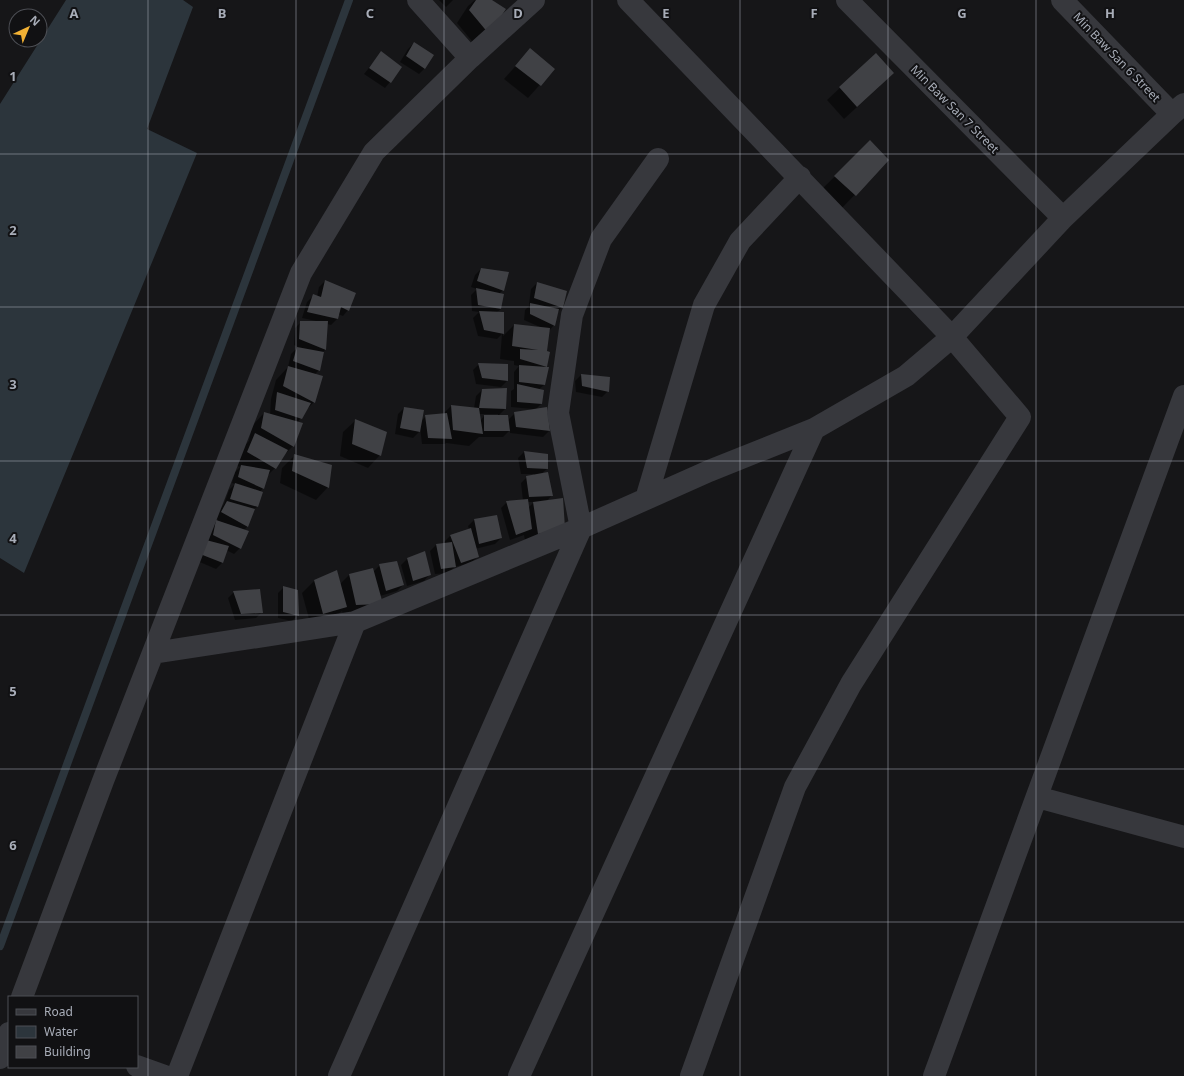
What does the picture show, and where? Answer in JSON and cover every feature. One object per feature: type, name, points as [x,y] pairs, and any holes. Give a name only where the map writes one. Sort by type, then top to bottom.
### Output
[{"type":"street","points":[[418,0],[470,58]]},
{"type":"street","points":[[22,996],[103,781],[301,273],[374,152],[470,58],[534,0]]},
{"type":"street","points":[[628,0],[800,177],[952,337],[1020,417],[851,684],[795,787],[691,1076]]},
{"type":"street","name":"Min Baw San 7 Street","points":[[847,0],[1063,218]]},
{"type":"street","name":"Min Baw San 6 Street","points":[[1062,0],[1178,109]]},
{"type":"street","points":[[153,653],[355,622],[581,528],[709,471],[814,429],[906,376],[952,337],[1063,218],[1178,109]]},
{"type":"street","points":[[339,1076],[581,528],[558,413],[572,315],[601,239],[658,159]]},
{"type":"street","points":[[646,499],[704,305],[740,241],[800,177]]},
{"type":"street","points":[[934,1076],[1037,797],[1179,430],[1184,396]]},
{"type":"street","points":[[519,1076],[814,429]]},
{"type":"street","points":[[177,1076],[355,622]]},
{"type":"street","points":[[1037,797],[1184,837]]},
{"type":"street","points":[[0,1058],[8,1036]]},
{"type":"street","points":[[138,1066],[165,1076]]},
{"type":"water","points":[[66,0],[183,0],[193,7],[147,129],[197,153],[24,573],[0,558],[0,104],[36,48],[48,48],[48,28]]},
{"type":"building","points":[[476,0],[492,0],[506,9],[489,34],[469,10]]},
{"type":"building","points":[[414,42],[434,55],[425,69],[406,56]]},
{"type":"building","points":[[530,48],[555,69],[541,86],[515,66]]},
{"type":"building","points":[[381,51],[402,67],[391,83],[369,68]]},
{"type":"building","points":[[876,53],[894,73],[857,107],[839,87]]},
{"type":"building","points":[[870,140],[889,160],[856,196],[834,176]]},
{"type":"building","points":[[481,268],[509,272],[504,291],[477,281]]},
{"type":"building","points":[[325,280],[356,293],[349,311],[341,307],[338,319],[307,312],[313,294],[321,297]]},
{"type":"building","points":[[537,282],[567,291],[563,308],[534,298]]},
{"type":"building","points":[[476,288],[504,294],[501,309],[478,305]]},
{"type":"building","points":[[530,303],[559,309],[555,326],[530,314]]},
{"type":"building","points":[[479,311],[504,312],[504,334],[484,330]]},
{"type":"building","points":[[300,321],[328,321],[326,350],[299,339]]},
{"type":"building","points":[[514,324],[550,328],[547,351],[550,352],[547,367],[520,359],[520,349],[538,350],[512,346]]},
{"type":"building","points":[[297,347],[324,352],[320,371],[293,361]]},
{"type":"building","points":[[478,363],[508,364],[508,381],[482,378]]},
{"type":"building","points":[[519,365],[549,367],[545,385],[519,382]]},
{"type":"building","points":[[288,366],[323,376],[315,403],[283,386]]},
{"type":"building","points":[[581,374],[610,377],[609,392],[582,386]]},
{"type":"building","points":[[517,384],[544,390],[542,404],[517,402]]},
{"type":"building","points":[[507,388],[506,409],[479,408],[482,389]]},
{"type":"building","points":[[277,392],[311,403],[302,419],[275,410]]},
{"type":"building","points":[[451,405],[479,408],[483,434],[453,430]]},
{"type":"building","points":[[404,407],[424,410],[420,432],[400,428]]},
{"type":"building","points":[[547,407],[550,431],[516,427],[514,412]]},
{"type":"building","points":[[264,412],[303,423],[294,447],[261,428]]},
{"type":"building","points":[[447,413],[452,439],[428,438],[425,415]]},
{"type":"building","points":[[484,415],[508,415],[510,431],[484,431]]},
{"type":"building","points":[[355,419],[387,432],[381,456],[352,444]]},
{"type":"building","points":[[255,433],[288,450],[276,469],[247,452]]},
{"type":"building","points":[[524,451],[548,454],[548,469],[527,468]]},
{"type":"building","points":[[294,454],[332,465],[329,488],[292,471]]},
{"type":"building","points":[[241,465],[270,470],[264,489],[238,477]]},
{"type":"building","points":[[548,472],[553,496],[529,497],[526,476]]},
{"type":"building","points":[[235,483],[263,492],[258,507],[230,499]]},
{"type":"building","points":[[563,498],[565,528],[538,534],[533,502]]},
{"type":"building","points":[[528,499],[532,529],[516,535],[506,501]]},
{"type":"building","points":[[227,501],[255,509],[248,527],[221,512]]},
{"type":"building","points":[[497,515],[502,538],[479,544],[474,519]]},
{"type":"building","points":[[216,520],[249,531],[241,549],[213,535]]},
{"type":"building","points":[[471,528],[479,557],[461,563],[450,535]]},
{"type":"building","points":[[206,540],[229,546],[223,563],[200,554]]},
{"type":"building","points":[[452,542],[456,567],[441,569],[436,544]]},
{"type":"building","points":[[425,551],[431,575],[413,581],[407,558]]},
{"type":"building","points":[[397,561],[404,585],[386,591],[379,564]]},
{"type":"building","points":[[373,568],[383,604],[356,605],[349,574]]},
{"type":"building","points":[[337,570],[347,607],[323,614],[314,580]]},
{"type":"building","points":[[283,586],[298,590],[299,616],[283,612]]},
{"type":"building","points":[[260,589],[263,613],[241,614],[233,591]]},
{"type":"waterway","points":[[0,946],[349,0]]}]
